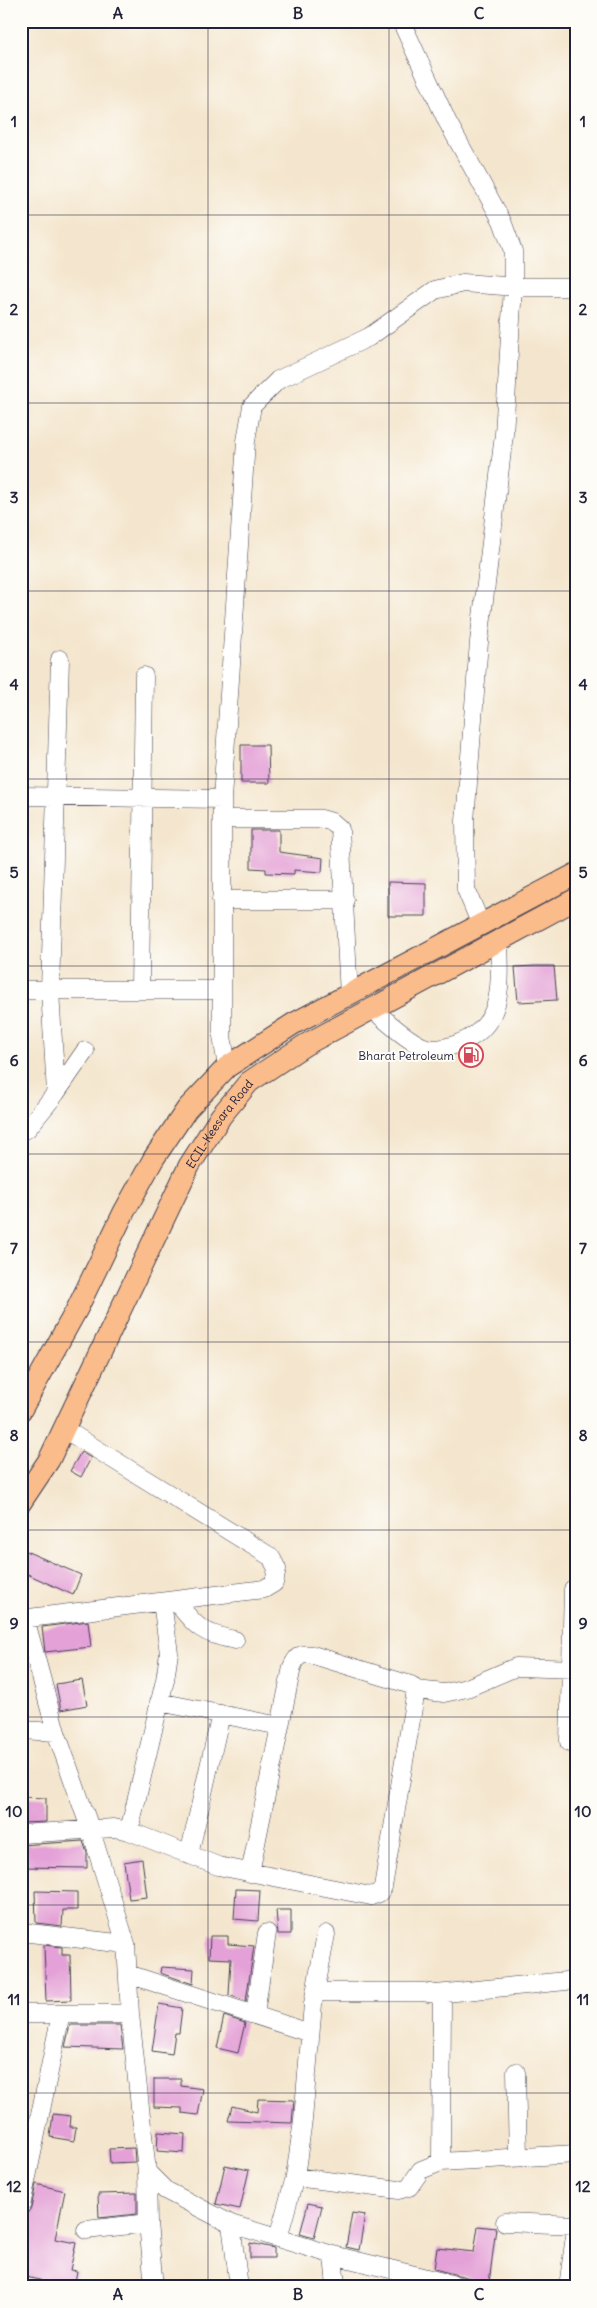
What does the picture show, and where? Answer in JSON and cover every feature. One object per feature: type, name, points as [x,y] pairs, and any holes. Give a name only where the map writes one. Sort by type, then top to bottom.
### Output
[{"type":"main road","points":[[21,1410],[77,1309],[124,1212],[154,1158],[187,1109],[227,1067],[292,1024],[481,926],[576,874]]},
{"type":"main road","name":"ECIL-Keesara Road","points":[[21,1502],[49,1460],[189,1166],[221,1116],[249,1082],[305,1045],[371,1008],[576,899]]},
{"type":"main road","points":[[349,995],[371,1008]]},
{"type":"street","points":[[401,21],[447,121],[502,221],[513,251],[513,287],[504,434],[479,642],[465,821],[466,889],[481,926]]},
{"type":"street","points":[[227,1067],[222,1036],[221,990],[222,799],[246,441],[252,406],[278,380],[369,337],[435,290],[463,283],[513,287],[576,287]]},
{"type":"street","points":[[56,1093],[50,990],[60,659]]},
{"type":"street","points":[[140,990],[144,676]]},
{"type":"street","points":[[21,796],[222,799]]},
{"type":"street","points":[[222,819],[322,819],[332,822],[341,833],[349,995]]},
{"type":"street","points":[[222,900],[345,900]]},
{"type":"street","points":[[371,1008],[416,1043],[428,1048],[444,1048],[471,1038],[485,1027],[495,1010],[499,993],[499,940]]},
{"type":"street","points":[[21,990],[221,990]]},
{"type":"street","points":[[27,1129],[56,1093],[85,1052]]},
{"type":"street","points":[[64,1429],[271,1557],[277,1569],[274,1584],[264,1589],[23,1619],[56,1732],[126,1944],[130,2014],[146,2172],[148,2223],[154,2287]]},
{"type":"street","points":[[569,1742],[574,1669],[572,1589]]},
{"type":"street","points":[[169,1602],[199,1629],[213,1636],[235,1640]]},
{"type":"street","points":[[129,1831],[160,1702],[169,1653],[169,1602]]},
{"type":"street","points":[[250,1873],[292,1667],[296,1657],[303,1653],[411,1685],[416,1690],[444,1693],[467,1688],[516,1667],[574,1669]]},
{"type":"street","points":[[21,1834],[114,1828],[129,1831],[218,1866],[371,1896],[379,1893],[384,1877],[416,1690]]},
{"type":"street","points":[[160,1702],[280,1726]]},
{"type":"street","points":[[190,1855],[221,1714]]},
{"type":"street","points":[[21,1730],[56,1732]]},
{"type":"street","points":[[21,1932],[126,1944]]},
{"type":"street","points":[[255,2014],[267,1933]]},
{"type":"street","points":[[278,2238],[295,2177],[303,2120],[315,1992],[326,1934]]},
{"type":"street","points":[[128,1974],[310,2033]]},
{"type":"street","points":[[315,1992],[436,1994],[576,1980]]},
{"type":"street","points":[[436,1994],[442,1999],[443,2009],[440,2162]]},
{"type":"street","points":[[21,2014],[130,2014]]},
{"type":"street","points":[[21,2206],[61,2014]]},
{"type":"street","points":[[516,2072],[518,2157]]},
{"type":"street","points":[[295,2177],[399,2190],[409,2187],[421,2170],[440,2162],[576,2154]]},
{"type":"street","points":[[146,2172],[165,2190],[231,2224],[333,2256],[463,2287]]},
{"type":"street","points":[[505,2222],[576,2224]]},
{"type":"street","points":[[86,2230],[148,2223]]},
{"type":"street","points":[[231,2224],[240,2287]]},
{"type":"street","points":[[568,2287],[576,2228]]},
{"type":"street","points":[[333,2256],[336,2287]]},
{"type":"building","points":[[241,745],[268,745],[269,783],[241,783]]},
{"type":"building","points":[[251,830],[279,830],[279,852],[323,858],[322,872],[294,870],[294,874],[266,873],[266,869],[251,868]]},
{"type":"building","points":[[388,882],[426,883],[426,916],[388,916]]},
{"type":"building","points":[[554,966],[557,1000],[518,1002],[515,967]]},
{"type":"building","points":[[81,1452],[91,1458],[81,1477],[70,1471]]},
{"type":"building","points":[[21,1549],[81,1575],[73,1595],[21,1571]]},
{"type":"building","points":[[88,1621],[91,1647],[45,1652],[42,1627]]},
{"type":"building","points":[[82,1680],[87,1705],[61,1710],[56,1684]]},
{"type":"building","points":[[21,1797],[46,1798],[46,1822],[21,1823]]},
{"type":"building","points":[[83,1841],[87,1853],[87,1868],[21,1867],[21,1845]]},
{"type":"building","points":[[142,1859],[147,1897],[129,1899],[124,1862]]},
{"type":"building","points":[[236,1889],[260,1890],[258,1921],[234,1919]]},
{"type":"building","points":[[35,1891],[77,1892],[77,1910],[63,1910],[62,1926],[36,1923]]},
{"type":"building","points":[[276,1910],[291,1910],[291,1934],[278,1934]]},
{"type":"building","points":[[210,1936],[228,1936],[228,1944],[254,1946],[246,2001],[229,1995],[231,1959],[209,1958]]},
{"type":"building","points":[[44,1945],[62,1947],[62,1955],[70,1955],[71,2000],[46,2001]]},
{"type":"building","points":[[161,1967],[194,1969],[193,1984],[160,1973]]},
{"type":"building","points":[[159,2004],[182,2008],[179,2033],[175,2033],[172,2054],[152,2051]]},
{"type":"building","points":[[224,2016],[245,2023],[238,2053],[217,2048]]},
{"type":"building","points":[[70,2025],[120,2025],[123,2049],[65,2047]]},
{"type":"building","points":[[154,2079],[181,2079],[181,2086],[203,2089],[198,2115],[182,2113],[182,2108],[154,2107]]},
{"type":"building","points":[[258,2099],[294,2100],[292,2123],[228,2121],[232,2106],[257,2112]]},
{"type":"building","points":[[53,2114],[71,2116],[70,2127],[76,2127],[74,2141],[50,2137]]},
{"type":"building","points":[[158,2132],[185,2134],[184,2153],[157,2151]]},
{"type":"building","points":[[134,2148],[135,2162],[110,2163],[109,2149]]},
{"type":"building","points":[[225,2165],[249,2170],[240,2209],[216,2204]]},
{"type":"building","points":[[36,2184],[65,2191],[55,2239],[76,2243],[70,2270],[77,2271],[74,2287],[48,2287],[49,2282],[21,2276],[21,2237],[26,2215],[31,2208]]},
{"type":"building","points":[[137,2193],[137,2214],[99,2218],[98,2194]]},
{"type":"building","points":[[308,2203],[322,2206],[314,2238],[300,2234]]},
{"type":"building","points":[[352,2213],[365,2215],[359,2250],[346,2247]]},
{"type":"building","points":[[478,2226],[496,2228],[489,2283],[471,2281],[470,2278],[434,2269],[437,2248],[474,2252]]},
{"type":"building","points":[[250,2243],[274,2248],[274,2258],[250,2258]]},
{"type":"place","name":"Bharat Petroleum","points":[[471,1055]]}]
